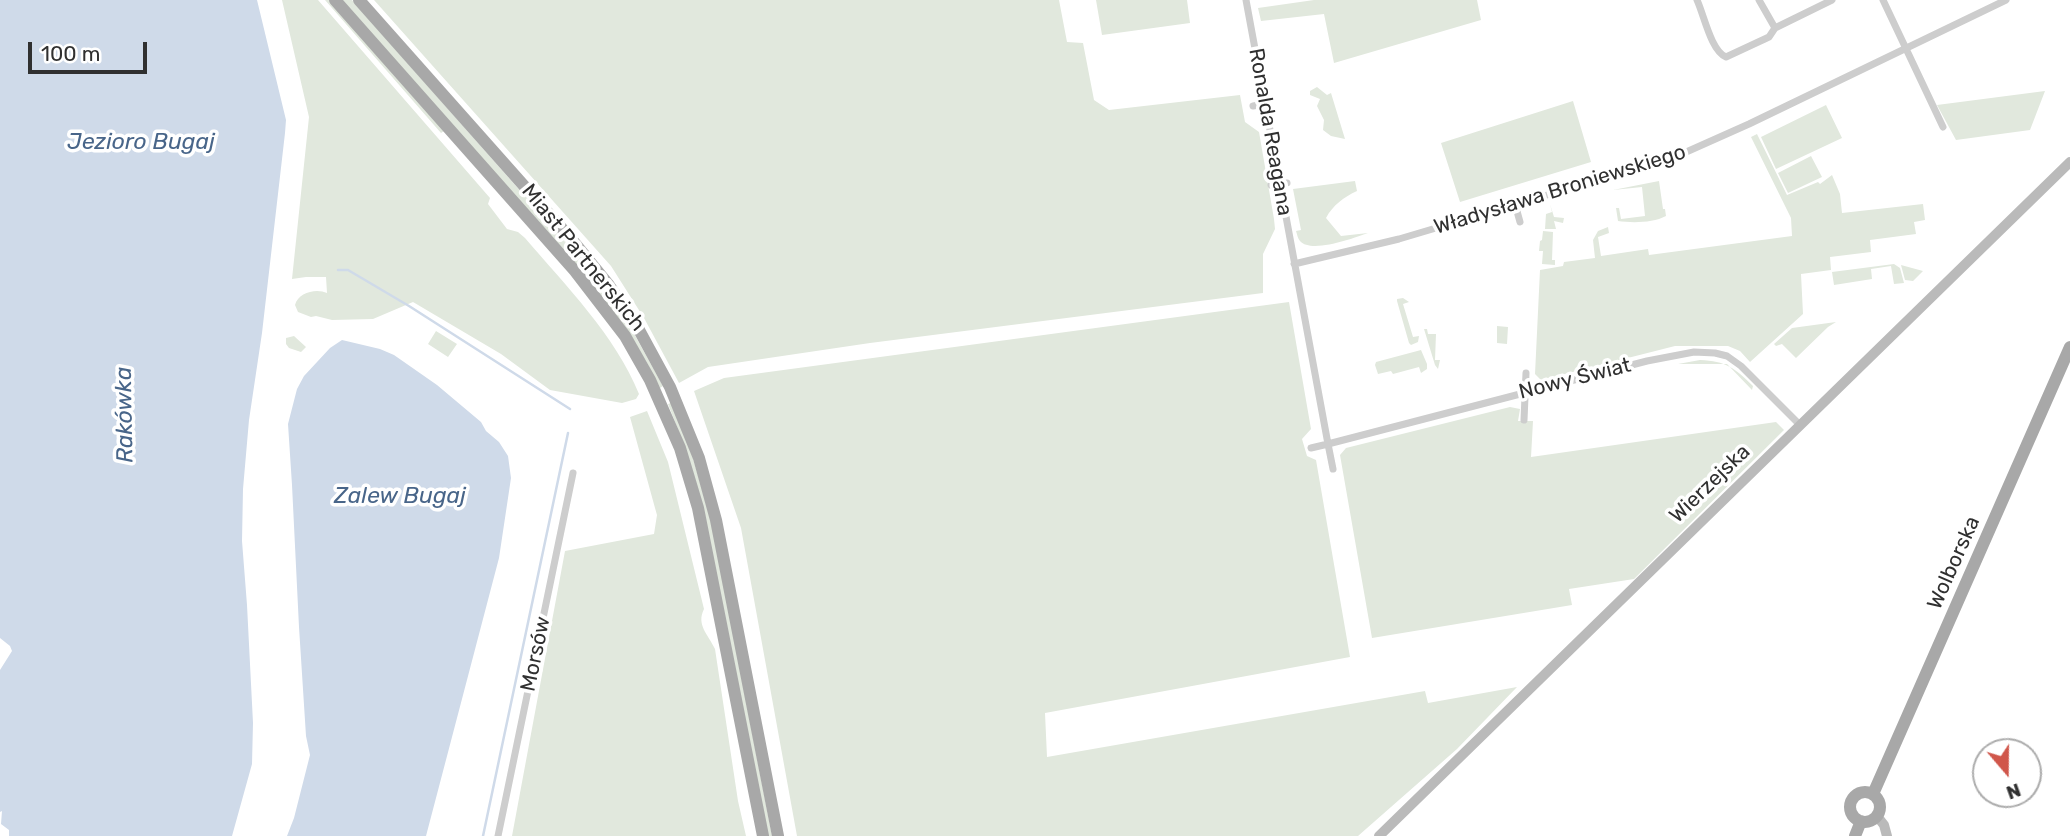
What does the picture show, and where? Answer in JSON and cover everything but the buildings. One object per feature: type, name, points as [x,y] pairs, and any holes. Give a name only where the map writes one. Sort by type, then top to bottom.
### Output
[{"type":"main road","name":"Miast Partnerskich","points":[[335,0],[575,271],[625,336],[654,387],[680,448],[698,508],[763,836]]},
{"type":"main road","name":"Miast Partnerskich","points":[[359,0],[608,284],[638,328],[670,387],[694,443],[714,512],[778,836]]},
{"type":"main road","name":"Wolborska","points":[[1873,794],[2070,347]]},
{"type":"main road","points":[[1861,793],[1873,794],[1880,804],[1877,816],[1861,821],[1852,813],[1852,801],[1861,793]]},
{"type":"main road","points":[[1855,836],[1861,821]]},
{"type":"street","name":"Ronalda Reagana","points":[[1246,0],[1265,104],[1284,183],[1294,264]]},
{"type":"street","points":[[1697,0],[1710,36],[1724,57],[1769,37],[1774,28],[1832,0]]},
{"type":"street","points":[[1759,0],[1774,28]]},
{"type":"street","points":[[1883,0],[1943,127]]},
{"type":"street","name":"Władysława Broniewskiego","points":[[1294,264],[1386,242],[1675,157],[2006,0]]},
{"type":"street","points":[[1253,106],[1265,104]]},
{"type":"street","name":"Wierzejska","points":[[1379,836],[2070,162]]},
{"type":"street","points":[[1270,186],[1284,183]]},
{"type":"street","points":[[1515,204],[1520,222]]},
{"type":"street","points":[[1294,264],[1333,469]]},
{"type":"street","name":"Nowy Świat","points":[[1311,448],[1667,356],[1694,352],[1727,356],[1737,362],[1799,424]]},
{"type":"street","points":[[1524,421],[1526,373]]},
{"type":"street","name":"Morsów","points":[[498,836],[573,473]]},
{"type":"street","points":[[1877,816],[1884,825],[1887,836]]},
{"type":"shaded area","points":[[282,0],[318,0],[490,198],[488,204],[507,229],[518,232],[525,238],[588,312],[629,372],[639,394],[636,399],[622,403],[550,390],[501,354],[413,302],[373,319],[332,320],[298,312],[295,305],[304,294],[313,291],[327,293],[326,277],[292,279],[309,117]]},
{"type":"shaded area","points":[[325,0],[329,0],[444,131],[441,133]]},
{"type":"shaded area","points":[[342,0],[352,0],[597,278],[627,321],[663,386],[660,388],[646,361]]},
{"type":"shaded area","points":[[374,0],[1059,0],[1067,42],[1083,43],[1094,100],[1109,110],[1240,95],[1245,122],[1259,132],[1274,219],[1275,229],[1263,254],[1263,293],[870,343],[708,367],[679,383],[644,318],[611,266]]},
{"type":"shaded area","points":[[1096,0],[1187,0],[1190,23],[1102,35]]},
{"type":"shaded area","points":[[1314,0],[1477,0],[1481,20],[1334,63],[1324,14],[1261,21],[1258,8]]},
{"type":"shaded area","points":[[1317,87],[1327,95],[1331,93],[1345,139],[1331,136],[1323,130],[1324,120],[1317,106],[1320,99],[1310,95],[1310,91]]},
{"type":"shaded area","points":[[2045,91],[2030,130],[1956,140],[1937,105]]},
{"type":"shaded area","points":[[1573,101],[1591,162],[1460,202],[1441,143]]},
{"type":"shaded area","points":[[1826,105],[1842,138],[1776,169],[1761,137]]},
{"type":"shaded area","points":[[1757,134],[1787,195],[1818,182],[1820,184],[1832,175],[1840,194],[1842,213],[1923,204],[1925,220],[1914,222],[1916,234],[1870,240],[1871,252],[1830,257],[1831,270],[1801,274],[1803,314],[1750,362],[1740,351],[1728,346],[1675,346],[1541,380],[1535,374],[1540,270],[1563,266],[1564,262],[1595,258],[1593,240],[1598,231],[1608,227],[1609,233],[1598,237],[1601,256],[1648,249],[1649,255],[1792,236],[1791,218],[1751,137]]},
{"type":"shaded area","points":[[1811,156],[1822,177],[1788,193],[1778,173]]},
{"type":"shaded area","points":[[1355,181],[1357,191],[1339,202],[1326,218],[1341,236],[1368,233],[1323,246],[1306,245],[1300,241],[1296,231],[1301,230],[1293,189]]},
{"type":"shaded area","points":[[1659,181],[1666,216],[1642,222],[1618,221],[1616,208],[1619,208],[1621,219],[1645,216],[1642,187],[1613,190]]},
{"type":"shaded area","points":[[1550,204],[1554,217],[1564,218],[1563,223],[1554,221],[1556,229],[1545,229],[1546,214],[1552,212]]},
{"type":"shaded area","points":[[1543,231],[1553,232],[1552,260],[1555,260],[1555,265],[1542,264],[1543,251],[1539,251]]},
{"type":"shaded area","points":[[1894,264],[1900,268],[1904,283],[1894,284],[1891,266],[1871,269],[1872,279],[1834,285],[1832,272]]},
{"type":"shaded area","points":[[1901,265],[1923,271],[1913,281],[1905,280]]},
{"type":"shaded area","points":[[1403,298],[1409,302],[1403,304],[1413,337],[1419,336],[1418,342],[1411,345],[1397,301]]},
{"type":"shaded area","points":[[1289,302],[1311,429],[1302,439],[1307,456],[1316,460],[1350,657],[1045,713],[1047,757],[1425,691],[1428,703],[1517,687],[1457,749],[1358,836],[797,836],[741,528],[694,391],[724,378]]},
{"type":"shaded area","points":[[1836,322],[1796,358],[1782,344],[1774,344],[1792,328]]},
{"type":"shaded area","points":[[1497,326],[1508,327],[1507,344],[1497,343]]},
{"type":"shaded area","points":[[1424,329],[1427,329],[1428,334],[1436,334],[1435,360],[1440,360],[1438,369],[1435,365]]},
{"type":"shaded area","points":[[436,331],[457,344],[448,357],[428,344]]},
{"type":"shaded area","points":[[294,336],[306,347],[301,352],[289,348],[286,344],[286,338]]},
{"type":"shaded area","points":[[1421,350],[1427,369],[1421,373],[1419,367],[1393,374],[1391,371],[1378,374],[1376,362]]},
{"type":"shaded area","points":[[1700,360],[1717,362],[1724,364],[1678,364]]},
{"type":"shaded area","points":[[1730,367],[1753,386],[1752,390]]},
{"type":"shaded area","points":[[671,403],[693,458],[712,525],[772,836],[768,836],[679,432],[668,404]]},
{"type":"shaded area","points":[[1510,407],[1520,409],[1518,421],[1533,421],[1531,457],[1776,422],[1784,430],[1634,579],[1569,589],[1572,605],[1372,638],[1340,455],[1346,448]]},
{"type":"shaded area","points":[[647,411],[668,462],[704,609],[702,625],[715,649],[738,801],[746,836],[512,836],[565,551],[654,534],[657,515],[630,417]]},
{"type":"water","name":"Jezioro Bugaj","points":[[0,0],[257,0],[286,120],[243,489],[242,541],[253,723],[252,764],[232,836],[9,836],[9,830],[1,824],[0,670],[12,651],[0,638]]},
{"type":"water","name":"Zalew Bugaj","points":[[342,340],[394,355],[437,385],[481,422],[508,456],[511,478],[499,558],[426,836],[287,836],[310,755],[306,736],[288,424],[297,389],[304,376],[330,348]]},
{"type":"waterway","points":[[338,270],[348,270],[409,306],[570,409]]},
{"type":"waterway","points":[[483,836],[568,433]]},
{"type":"water label","name":"Rakówka","points":[[125,415]]}]
